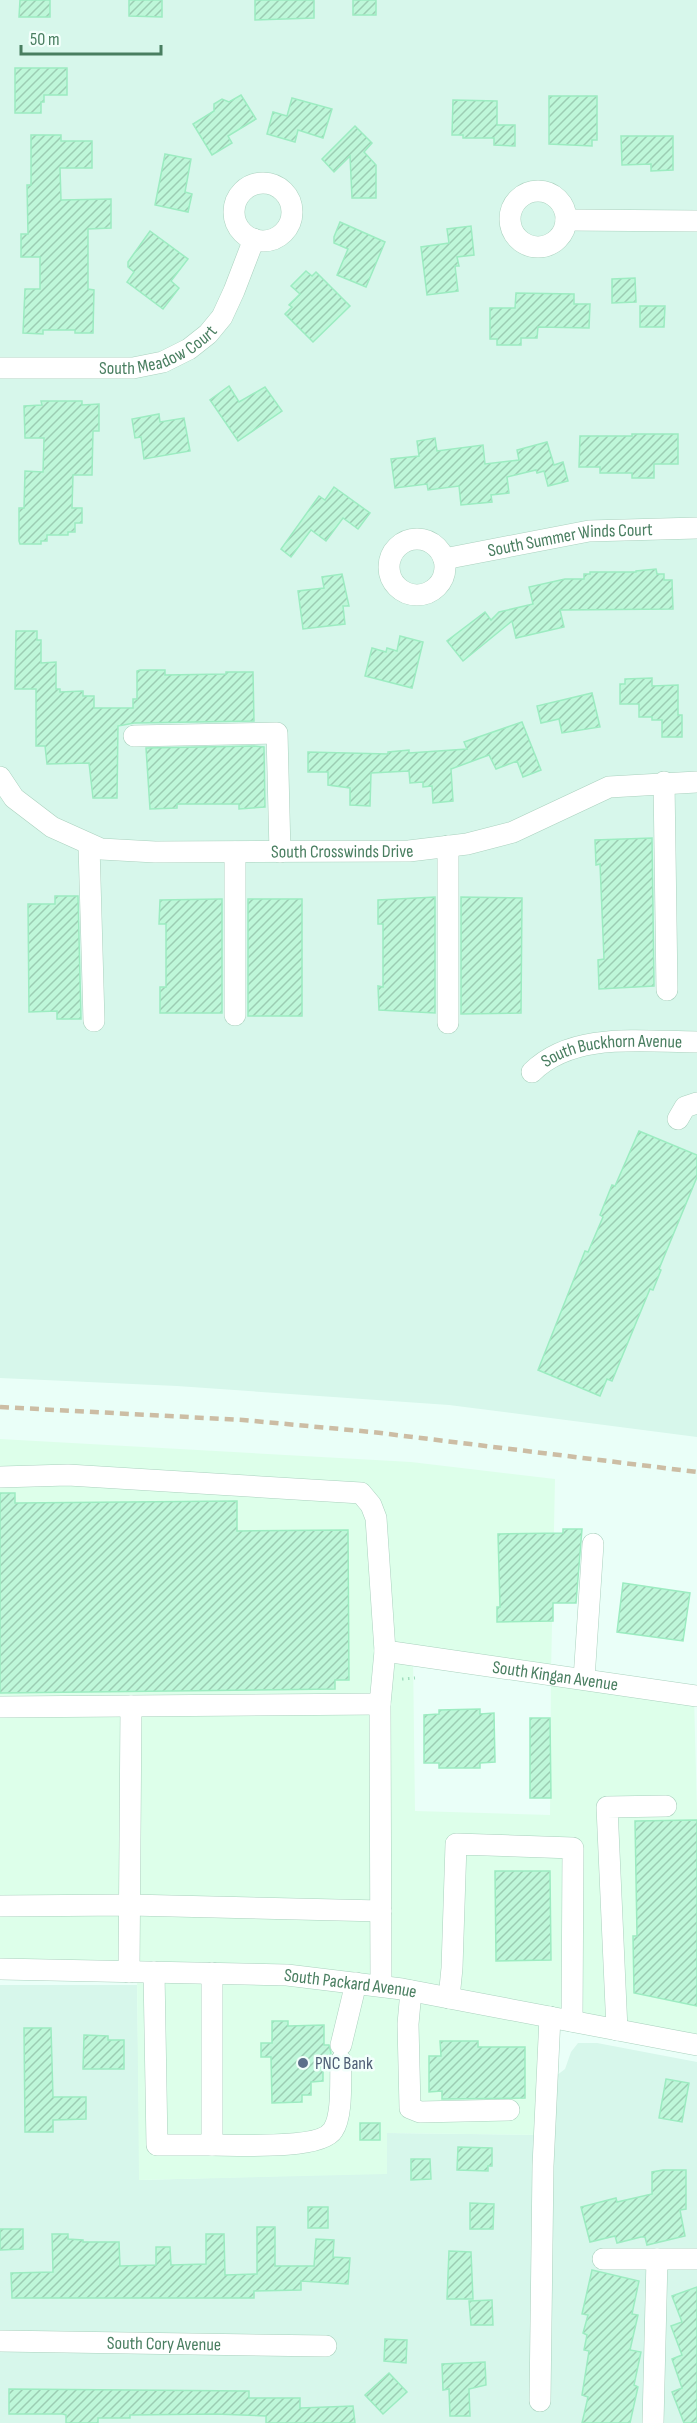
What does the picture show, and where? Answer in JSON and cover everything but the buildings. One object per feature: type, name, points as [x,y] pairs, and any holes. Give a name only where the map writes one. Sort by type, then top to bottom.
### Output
[{"type":"street","points":[[566,220],[697,221]]},
{"type":"street","name":"South Meadow Court","points":[[0,368],[133,368],[163,362],[189,349],[208,334],[222,316],[254,239]]},
{"type":"street","name":"South Summer Winds Court","points":[[444,560],[589,531],[697,528]]},
{"type":"street","points":[[134,736],[277,733],[280,852]]},
{"type":"street","name":"South Crosswinds Drive","points":[[0,777],[14,798],[51,827],[101,849],[156,852],[409,851],[467,844],[513,832],[609,787],[664,782],[697,782]]},
{"type":"street","points":[[664,782],[667,990]]},
{"type":"street","points":[[89,845],[94,1021]]},
{"type":"street","points":[[448,846],[448,1023]]},
{"type":"street","points":[[235,852],[235,1015]]},
{"type":"street","name":"South Buckhorn Avenue","points":[[532,1072],[543,1061],[574,1046],[599,1042],[697,1042]]},
{"type":"street","points":[[678,1119],[685,1107],[697,1103]]},
{"type":"street","points":[[0,1477],[68,1475],[361,1493],[371,1504],[376,1518],[385,1651],[380,1704],[381,1986]]},
{"type":"street","points":[[584,1679],[592,1544]]},
{"type":"street","name":"South Kingan Avenue","points":[[385,1651],[697,1696]]},
{"type":"street","points":[[0,1707],[380,1704]]},
{"type":"street","points":[[129,1972],[131,1706]]},
{"type":"street","points":[[616,2030],[608,1807],[666,1806]]},
{"type":"street","points":[[449,1998],[456,1844],[573,1848],[572,2022]]},
{"type":"street","points":[[0,1906],[130,1905],[381,1911]]},
{"type":"street","name":"South Packard Avenue","points":[[0,1969],[286,1975],[411,1991],[697,2045]]},
{"type":"street","points":[[154,1972],[157,2145],[293,2144],[315,2142],[332,2132],[338,2119],[341,2053],[356,1983]]},
{"type":"street","points":[[212,1973],[212,2145]]},
{"type":"street","points":[[411,1991],[408,2024],[410,2108],[420,2112],[509,2110]]},
{"type":"street","points":[[540,2400],[543,2166],[550,2017]]},
{"type":"street","points":[[603,2259],[697,2259]]},
{"type":"street","points":[[653,2423],[657,2259]]},
{"type":"street","name":"South Cory Avenue","points":[[0,2341],[326,2346]]},
{"type":"shaded area","points":[[0,0],[697,0],[697,1437],[449,1405],[177,1386],[0,1378]]},
{"type":"shaded area","points":[[0,1439],[411,1462],[555,1479],[551,1674],[694,1695],[697,1811],[697,2045],[550,2017],[545,2135],[387,2133],[387,2174],[139,2180],[137,1972],[0,1969]],"holes":[[[413,1655],[551,1675],[550,1815],[415,1811]]]},
{"type":"shaded area","points":[[0,1985],[137,1985],[140,2180],[387,2173],[387,2133],[551,2135],[556,2076],[565,2069],[571,2052],[578,2043],[597,2043],[697,2062],[697,2423],[0,2423]]},
{"type":"railway","points":[[0,1407],[243,1420],[372,1432],[697,1472]]},
{"type":"place","name":"PNC Bank","points":[[303,2063]]}]
